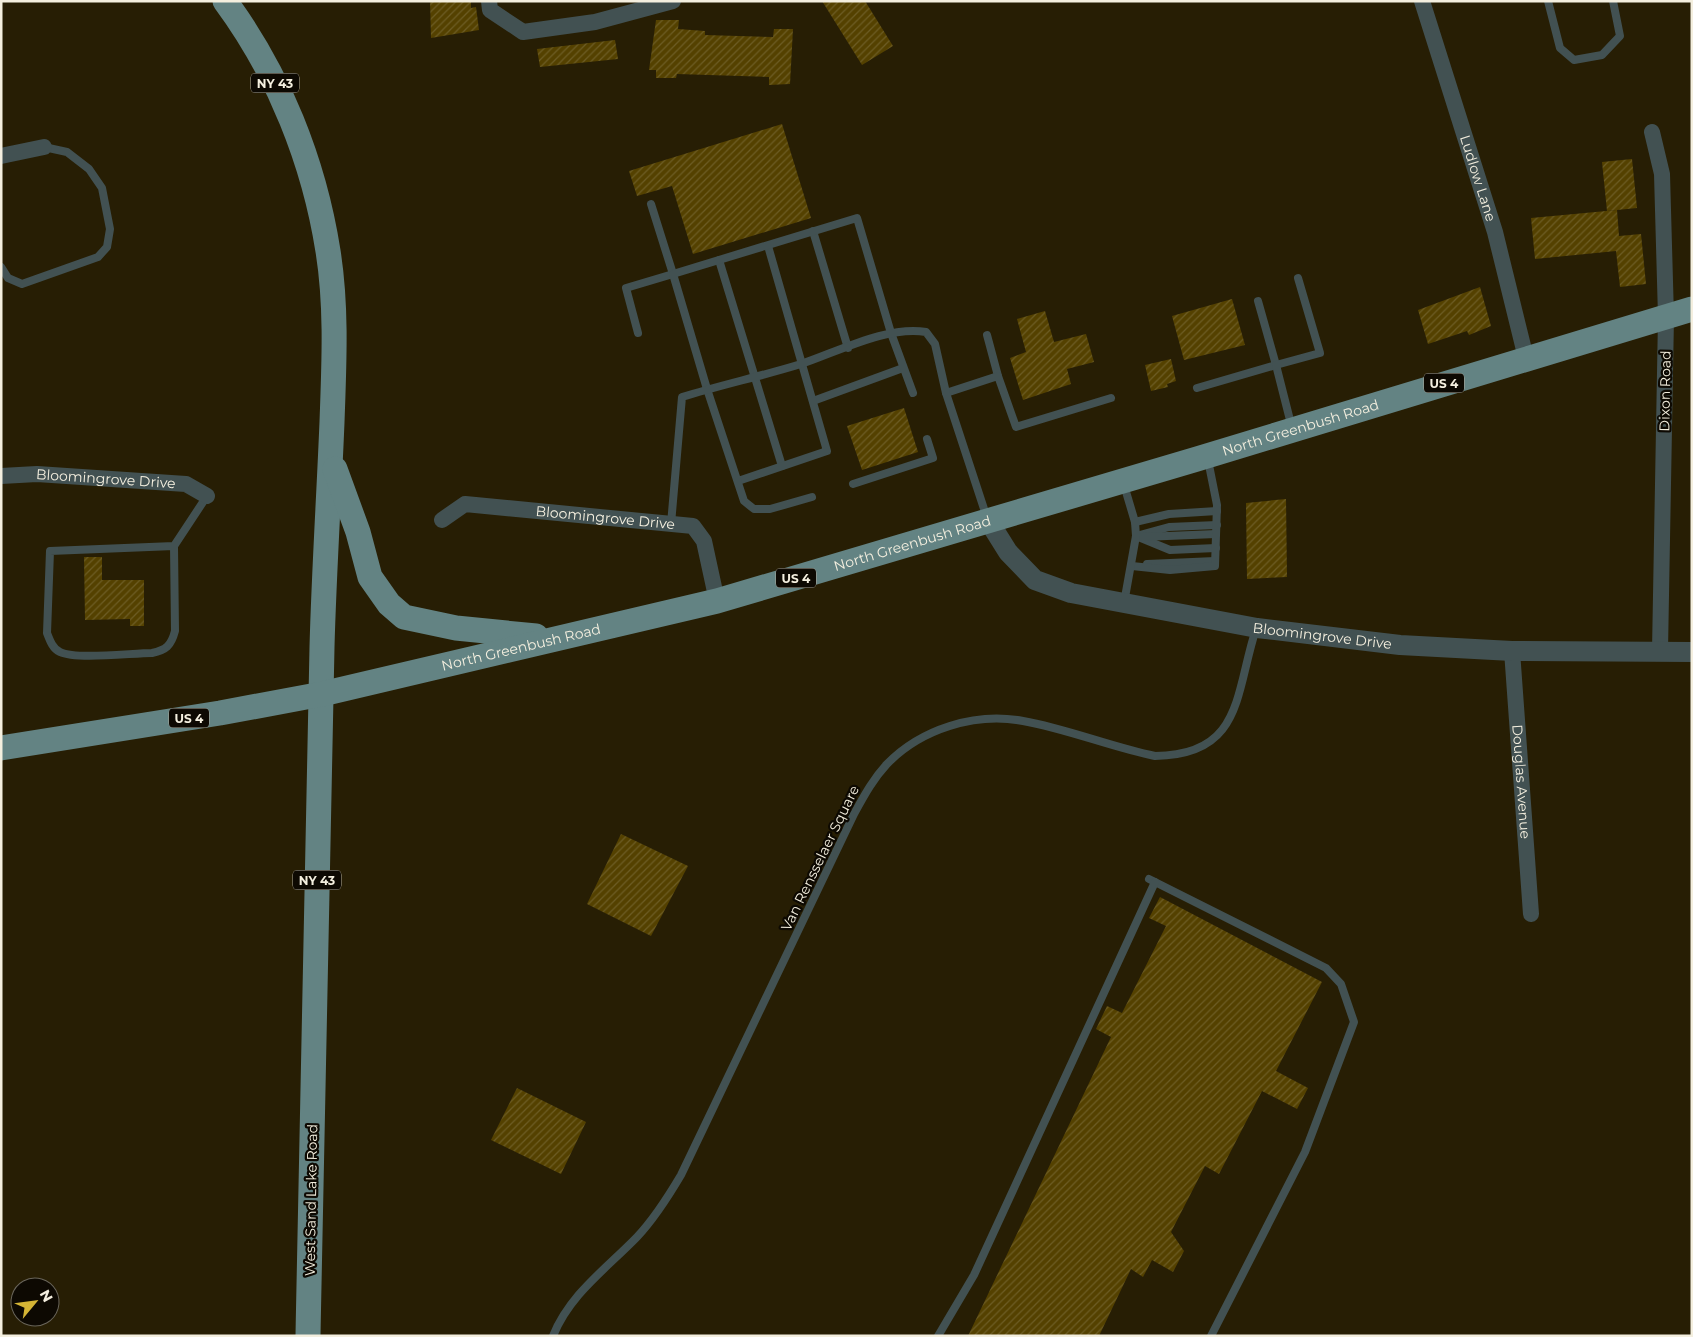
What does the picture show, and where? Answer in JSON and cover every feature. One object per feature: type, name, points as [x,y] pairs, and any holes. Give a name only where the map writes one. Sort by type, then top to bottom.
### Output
[{"type":"main road","name":"NY 43","points":[[225,1],[258,50],[279,90],[310,171],[321,212],[328,254],[334,343],[322,694]]},
{"type":"main road","name":"North Greenbush Road","points":[[1,748],[210,715],[322,694],[717,601],[1207,456],[1692,309]]},
{"type":"main road","points":[[330,458],[358,532],[370,577],[390,604],[404,617],[456,628],[561,638]]},
{"type":"main road","name":"West Sand Lake Road","points":[[308,1336],[322,694]]},
{"type":"street","points":[[489,1],[490,10],[523,32],[594,22],[673,1]]},
{"type":"street","name":"Ludlow Lane","points":[[1422,1],[1495,232],[1526,358]]},
{"type":"street","name":"Dixon Road","points":[[1652,132],[1662,174],[1666,317],[1660,651]]},
{"type":"street","points":[[1,156],[44,147]]},
{"type":"street","name":"Bloomingrove Drive","points":[[1,476],[37,474],[186,484],[207,496]]},
{"type":"street","name":"Bloomingrove Drive","points":[[442,520],[465,504],[692,526],[704,541],[717,601]]},
{"type":"street","name":"Bloomingrove Drive","points":[[988,520],[1008,552],[1035,580],[1071,594],[1124,602],[1256,628],[1400,645],[1512,651],[1692,652]]},
{"type":"street","name":"Douglas Avenue","points":[[1512,651],[1530,914]]},
{"type":"lane","points":[[1548,1],[1560,48],[1574,60],[1602,55],[1620,36],[1613,1]]},
{"type":"lane","points":[[1,267],[8,278],[22,284],[98,257],[107,247],[110,229],[102,188],[89,169],[67,152],[44,147]]},
{"type":"lane","points":[[652,204],[707,389],[744,500],[754,509],[781,508],[812,497]]},
{"type":"lane","points":[[638,333],[626,288],[858,218],[891,333],[913,393]]},
{"type":"lane","points":[[813,231],[848,348]]},
{"type":"lane","points":[[738,481],[827,451],[768,246]]},
{"type":"lane","points":[[719,260],[782,466]]},
{"type":"lane","points":[[1197,388],[1320,353],[1298,278]]},
{"type":"lane","points":[[1258,301],[1292,430]]},
{"type":"lane","points":[[671,524],[682,397],[801,364],[891,333],[914,330],[926,332],[935,344],[946,393],[988,520]]},
{"type":"lane","points":[[987,335],[998,376],[1016,427],[1111,398]]},
{"type":"lane","points":[[813,401],[903,368]]},
{"type":"lane","points":[[946,393],[998,376]]},
{"type":"lane","points":[[853,484],[933,458],[927,439]]},
{"type":"lane","points":[[1132,566],[1170,570],[1202,569],[1215,566],[1217,511],[1207,456]]},
{"type":"lane","points":[[1123,481],[1136,522],[1132,566],[1124,602]]},
{"type":"lane","points":[[174,546],[50,551],[48,633],[51,644],[60,652],[74,655],[162,651],[171,644],[175,631],[174,546],[207,496]]},
{"type":"lane","points":[[1136,522],[1169,514],[1217,511]]},
{"type":"lane","points":[[1136,536],[1169,527],[1217,525]]},
{"type":"lane","points":[[1136,536],[1170,537],[1216,534]]},
{"type":"lane","points":[[1136,536],[1170,550],[1216,548]]},
{"type":"lane","name":"Van Rensselaer Square","points":[[553,1336],[562,1314],[574,1298],[639,1235],[668,1197],[681,1175],[854,814],[871,783],[888,763],[908,746],[944,728],[975,720],[997,718],[1043,725],[1155,756],[1174,756],[1193,752],[1209,743],[1222,730],[1232,714],[1256,628]]},
{"type":"lane","points":[[938,1336],[974,1275],[1152,881],[1326,968],[1341,984],[1354,1022],[1305,1152],[1211,1336]]},
{"type":"building","points":[[430,1],[471,1],[471,8],[476,7],[479,30],[431,38]]},
{"type":"building","points":[[822,1],[865,1],[893,46],[862,65]]},
{"type":"building","points":[[656,20],[679,20],[678,29],[705,31],[705,35],[773,37],[774,29],[793,29],[790,84],[769,85],[769,77],[677,74],[676,78],[656,78],[656,70],[649,70]]},
{"type":"building","points":[[615,40],[618,59],[540,67],[537,49]]},
{"type":"building","points":[[782,124],[811,218],[693,254],[672,186],[637,196],[629,171]]},
{"type":"building","points":[[1632,159],[1637,208],[1607,211],[1602,162]]},
{"type":"building","points":[[1617,210],[1619,236],[1641,234],[1646,284],[1620,287],[1616,251],[1535,259],[1531,218]]},
{"type":"building","points":[[1480,287],[1491,326],[1469,335],[1467,331],[1428,344],[1418,310]]},
{"type":"building","points":[[1232,299],[1245,345],[1184,360],[1172,316]]},
{"type":"building","points":[[1045,311],[1054,342],[1086,334],[1094,362],[1067,369],[1071,384],[1023,400],[1010,358],[1026,352],[1017,319]]},
{"type":"building","points":[[1171,359],[1176,381],[1167,384],[1168,387],[1151,391],[1145,365]]},
{"type":"building","points":[[904,408],[918,452],[862,470],[847,426]]},
{"type":"building","points":[[1286,499],[1287,577],[1247,579],[1246,503]]},
{"type":"building","points":[[84,557],[102,557],[102,580],[144,580],[144,626],[130,626],[130,619],[85,620]]},
{"type":"building","points":[[621,834],[688,866],[651,936],[587,904]]},
{"type":"building","points":[[1160,897],[1322,982],[1276,1071],[1308,1088],[1297,1109],[1262,1091],[1219,1174],[1205,1166],[1171,1232],[1184,1251],[1173,1272],[1152,1260],[1143,1277],[1131,1269],[1099,1336],[968,1336],[1111,1037],[1096,1029],[1107,1006],[1122,1013],[1166,926],[1149,918]]},
{"type":"building","points":[[517,1088],[586,1122],[561,1174],[491,1140]]}]
